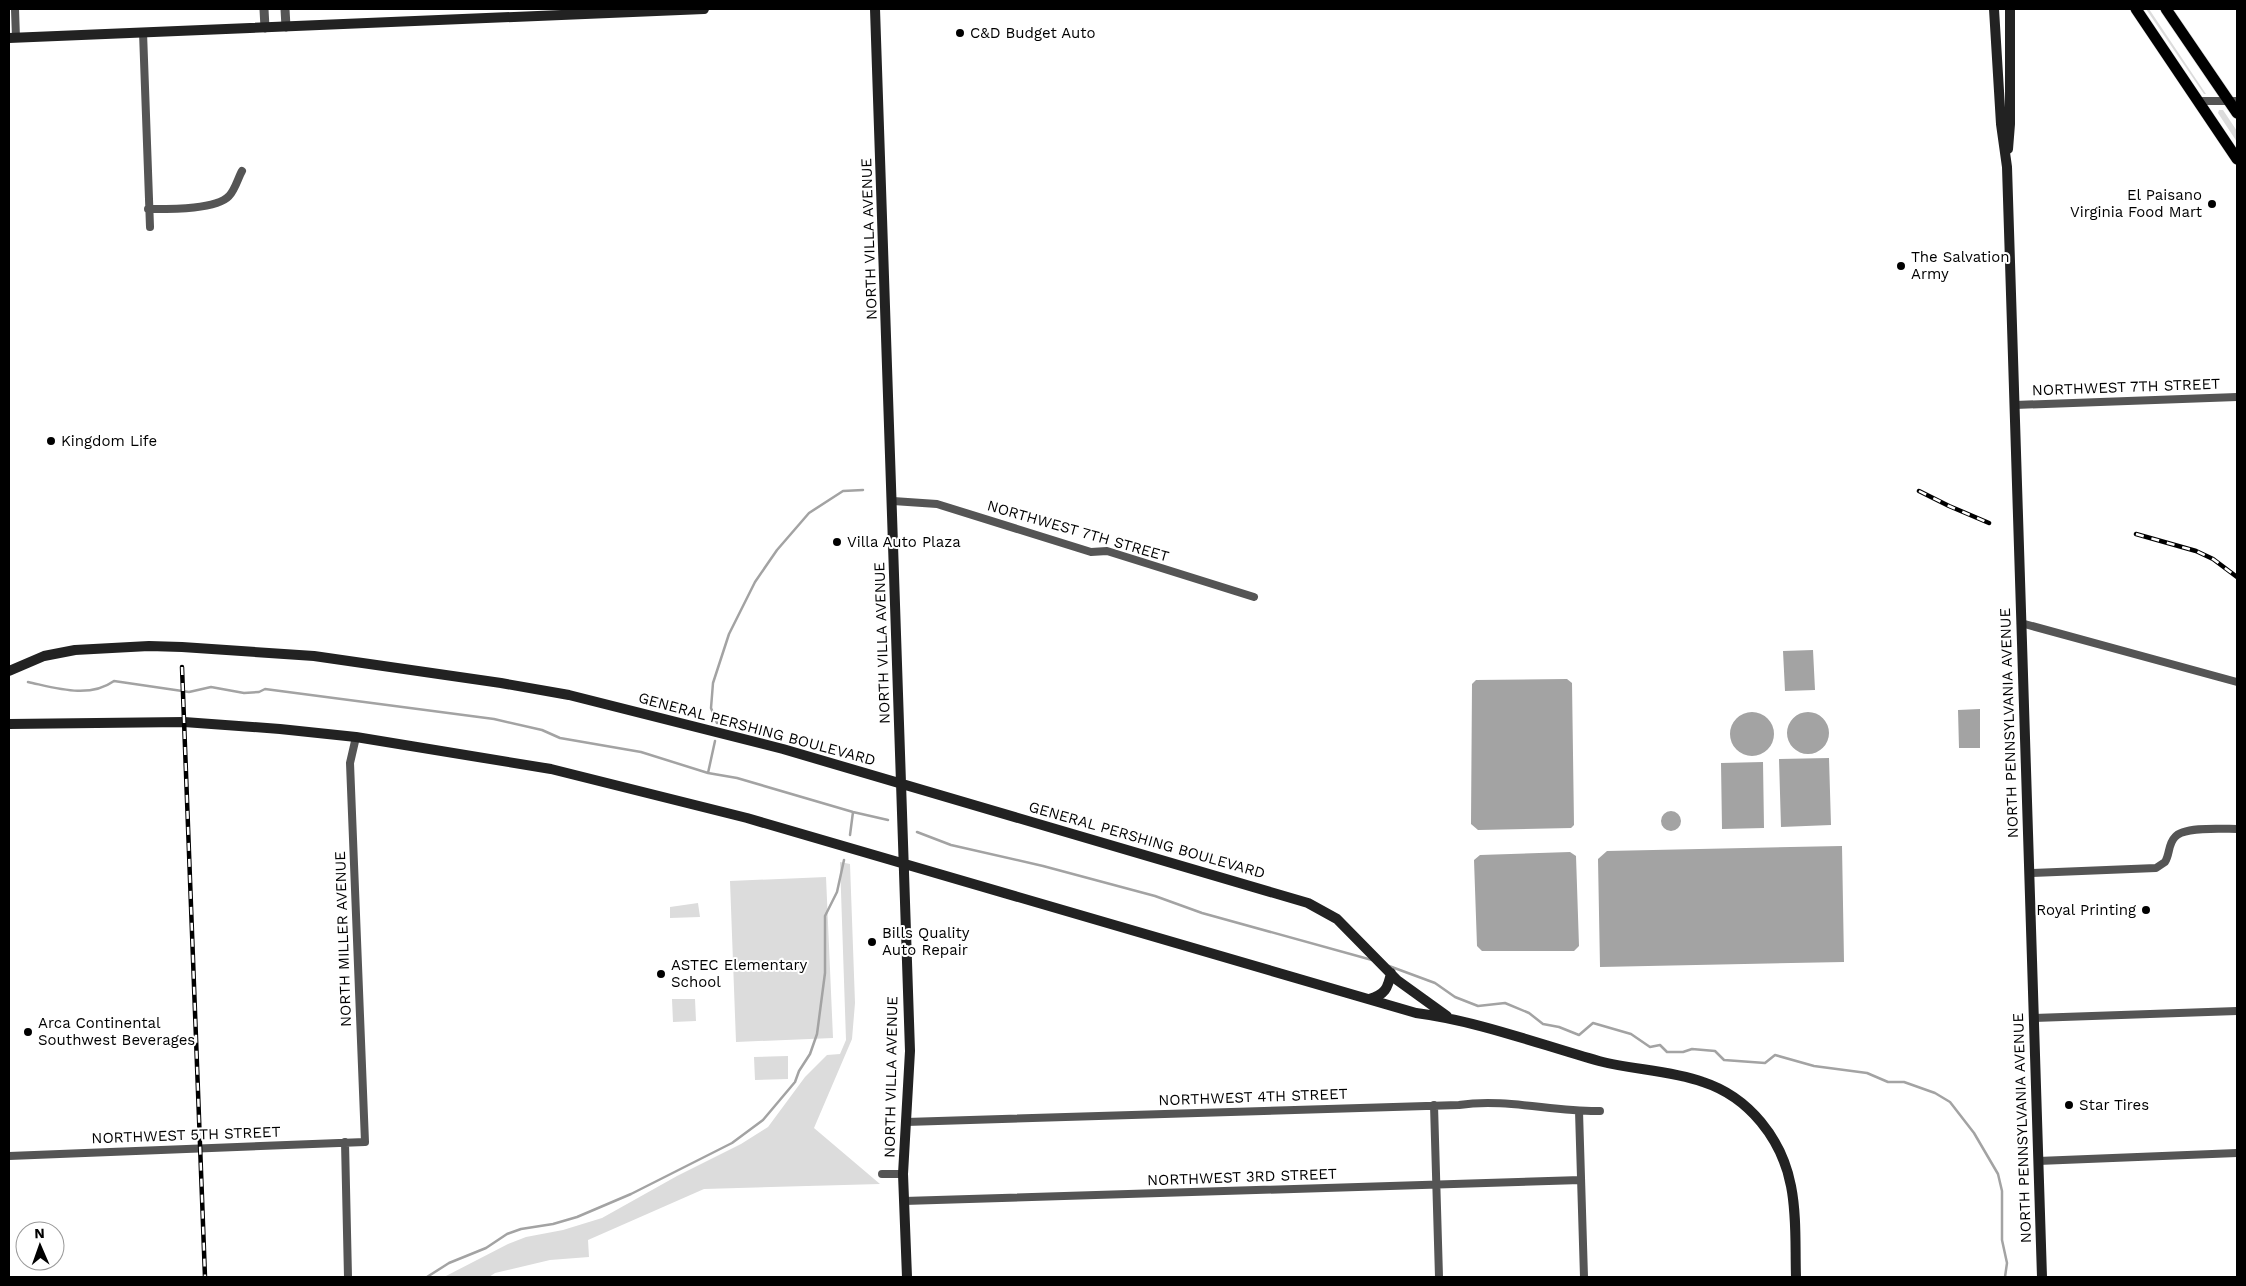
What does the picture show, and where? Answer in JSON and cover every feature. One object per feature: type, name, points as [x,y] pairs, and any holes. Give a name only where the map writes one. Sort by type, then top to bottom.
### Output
[{"type":"main road","points":[[13,38],[286,27],[592,11],[704,9]]},
{"type":"main road","name":"NORTH VILLA AVENUE","points":[[875,9],[910,1051],[903,1174],[907,1277]]},
{"type":"main road","name":"NORTH PENNSYLVANIA AVENUE","points":[[1994,9],[2001,124],[2007,167]]},
{"type":"main road","name":"NORTH PENNSYLVANIA AVENUE","points":[[2010,9],[2010,124],[2007,167],[2042,1277]]},
{"type":"main road","points":[[2136,9],[2237,159]]},
{"type":"main road","points":[[2166,9],[2233,101],[2237,113]]},
{"type":"main road","name":"GENERAL PERSHING BOULEVARD","points":[[9,672],[29,662],[60,652],[90,648],[149,646],[245,650],[364,662],[569,695],[783,749],[1308,903],[1337,919],[1406,987],[1448,1017]]},
{"type":"main road","name":"GENERAL PERSHING BOULEVARD","points":[[9,724],[184,722],[356,737],[550,768],[746,818],[1416,1013],[1448,1017],[1605,1063],[1703,1082],[1730,1094],[1743,1104],[1767,1128],[1777,1144],[1788,1173],[1793,1205],[1796,1277]]},
{"type":"main road","points":[[1369,999],[1379,997],[1386,991],[1391,972]]},
{"type":"street","points":[[13,38],[15,9]]},
{"type":"street","points":[[264,9],[264,28]]},
{"type":"street","points":[[285,9],[286,27]]},
{"type":"street","points":[[143,32],[150,227]]},
{"type":"street","points":[[2198,101],[2233,101]]},
{"type":"street","points":[[148,209],[196,207],[215,204],[229,196],[242,171]]},
{"type":"street","name":"NORTHWEST 7TH STREET","points":[[2015,405],[2237,397]]},
{"type":"street","name":"NORTHWEST 7TH STREET","points":[[893,501],[937,504],[1091,552],[1107,552],[1254,597]]},
{"type":"street","points":[[2021,623],[2237,682]]},
{"type":"street","name":"NORTH MILLER AVENUE","points":[[356,737],[350,763],[365,1142]]},
{"type":"street","points":[[2029,873],[2156,868],[2168,858],[2170,844],[2180,833],[2196,830],[2237,828]]},
{"type":"street","points":[[2034,1018],[2237,1011]]},
{"type":"street","name":"NORTHWEST 4TH STREET","points":[[906,1122],[1460,1105],[1483,1102],[1580,1111],[1600,1111]]},
{"type":"street","points":[[1434,1105],[1439,1277]]},
{"type":"street","points":[[1580,1111],[1584,1277]]},
{"type":"street","points":[[345,1142],[348,1277]]},
{"type":"street","name":"NORTHWEST 5TH STREET","points":[[9,1156],[365,1142]]},
{"type":"street","points":[[2038,1161],[2237,1153]]},
{"type":"street","points":[[882,1174],[903,1174]]},
{"type":"street","name":"NORTHWEST 3RD STREET","points":[[904,1201],[1581,1180]]},
{"type":"shaded area","points":[[2146,9],[2149,9],[2206,94],[2204,94]]},
{"type":"shaded area","points":[[2219,110],[2223,110],[2237,131],[2237,142],[2218,113]]},
{"type":"shaded area","points":[[1813,650],[1815,690],[1785,691],[1783,651]]},
{"type":"shaded area","points":[[1567,679],[1572,683],[1574,825],[1571,828],[1478,830],[1471,824],[1472,684],[1476,680]]},
{"type":"shaded area","points":[[1980,709],[1980,748],[1959,748],[1958,710]]},
{"type":"shaded area","points":[[1756,712],[1768,718],[1773,725],[1773,743],[1768,750],[1761,755],[1748,756],[1736,750],[1731,743],[1730,730],[1736,718],[1743,713]]},
{"type":"shaded area","points":[[1812,712],[1820,715],[1826,721],[1829,733],[1826,745],[1820,751],[1804,754],[1796,751],[1790,745],[1787,729],[1790,721],[1796,715]]},
{"type":"shaded area","points":[[1829,758],[1831,825],[1781,827],[1779,759]]},
{"type":"shaded area","points":[[1763,762],[1764,828],[1722,829],[1721,763]]},
{"type":"shaded area","points":[[1671,811],[1678,814],[1681,821],[1678,828],[1671,831],[1664,828],[1661,821],[1664,814]]},
{"type":"shaded area","points":[[1842,846],[1844,962],[1600,967],[1598,859],[1607,851]]},
{"type":"shaded area","points":[[1570,852],[1576,856],[1579,946],[1574,951],[1482,951],[1477,946],[1474,860],[1480,855]]},
{"type":"shaded area","points":[[840,862],[850,864],[855,1003],[852,1039],[814,1128],[880,1184],[704,1189],[588,1240],[589,1257],[550,1260],[495,1273],[489,1277],[444,1277],[508,1244],[526,1237],[563,1230],[602,1218],[677,1176],[741,1144],[768,1127],[805,1077],[827,1055],[840,1054],[846,1040]]},
{"type":"shaded area","points":[[826,877],[833,1038],[736,1042],[730,881]]},
{"type":"shaded area","points":[[698,903],[700,917],[670,918],[670,907]]},
{"type":"shaded area","points":[[672,999],[695,999],[696,1021],[673,1022]]},
{"type":"shaded area","points":[[788,1056],[788,1079],[755,1080],[754,1057]]},
{"type":"waterway","points":[[717,723],[711,708],[713,683],[729,634],[755,582],[777,550],[809,513],[843,491],[863,490]]},
{"type":"waterway","points":[[28,682],[61,689],[83,691],[94,690],[114,681],[189,692],[211,687],[244,693],[259,692],[265,689],[494,719],[542,730],[560,738],[641,752],[708,773],[737,778],[853,812],[888,820]]},
{"type":"waterway","points":[[708,773],[715,741]]},
{"type":"waterway","points":[[850,835],[853,812]]},
{"type":"waterway","points":[[917,832],[951,845],[1043,866],[1155,896],[1202,913],[1372,960]]},
{"type":"waterway","points":[[427,1277],[449,1263],[486,1248],[507,1234],[521,1229],[553,1224],[577,1217],[631,1194],[732,1143],[763,1120],[795,1082],[799,1071],[810,1054],[817,1034],[825,973],[825,916],[837,892],[844,860]]},
{"type":"waterway","points":[[1389,966],[1435,983],[1455,997],[1478,1006],[1505,1003],[1529,1013],[1543,1024],[1559,1027],[1579,1035],[1593,1023],[1631,1034],[1650,1047],[1660,1045],[1667,1052],[1683,1052],[1692,1049],[1715,1051],[1724,1060],[1765,1063],[1775,1055],[1814,1066],[1867,1073],[1888,1082],[1904,1082],[1935,1093],[1950,1102],[1974,1133],[1998,1174],[2002,1191],[2002,1240],[2007,1263],[2005,1277]]},
{"type":"railway","points":[[1919,491],[1989,523]]},
{"type":"railway","points":[[2136,534],[2196,551],[2213,559],[2237,577]]},
{"type":"railway","points":[[182,667],[205,1277]]},
{"type":"place","name":"C&D Budget Auto","points":[[960,33]]},
{"type":"place","name":"El Paisano Virginia Food Mart","points":[[2212,204]]},
{"type":"place","name":"The Salvation Army","points":[[1901,266]]},
{"type":"place","name":"Kingdom Life","points":[[51,441]]},
{"type":"place","name":"Villa Auto Plaza","points":[[837,542]]},
{"type":"place","name":"Royal Printing","points":[[2146,910]]},
{"type":"place","name":"Bills Quality Auto Repair","points":[[872,942]]},
{"type":"place","name":"ASTEC Elementary School","points":[[661,974]]},
{"type":"place","name":"Arca Continental Southwest Beverages","points":[[28,1032]]},
{"type":"place","name":"Star Tires","points":[[2069,1105]]}]
